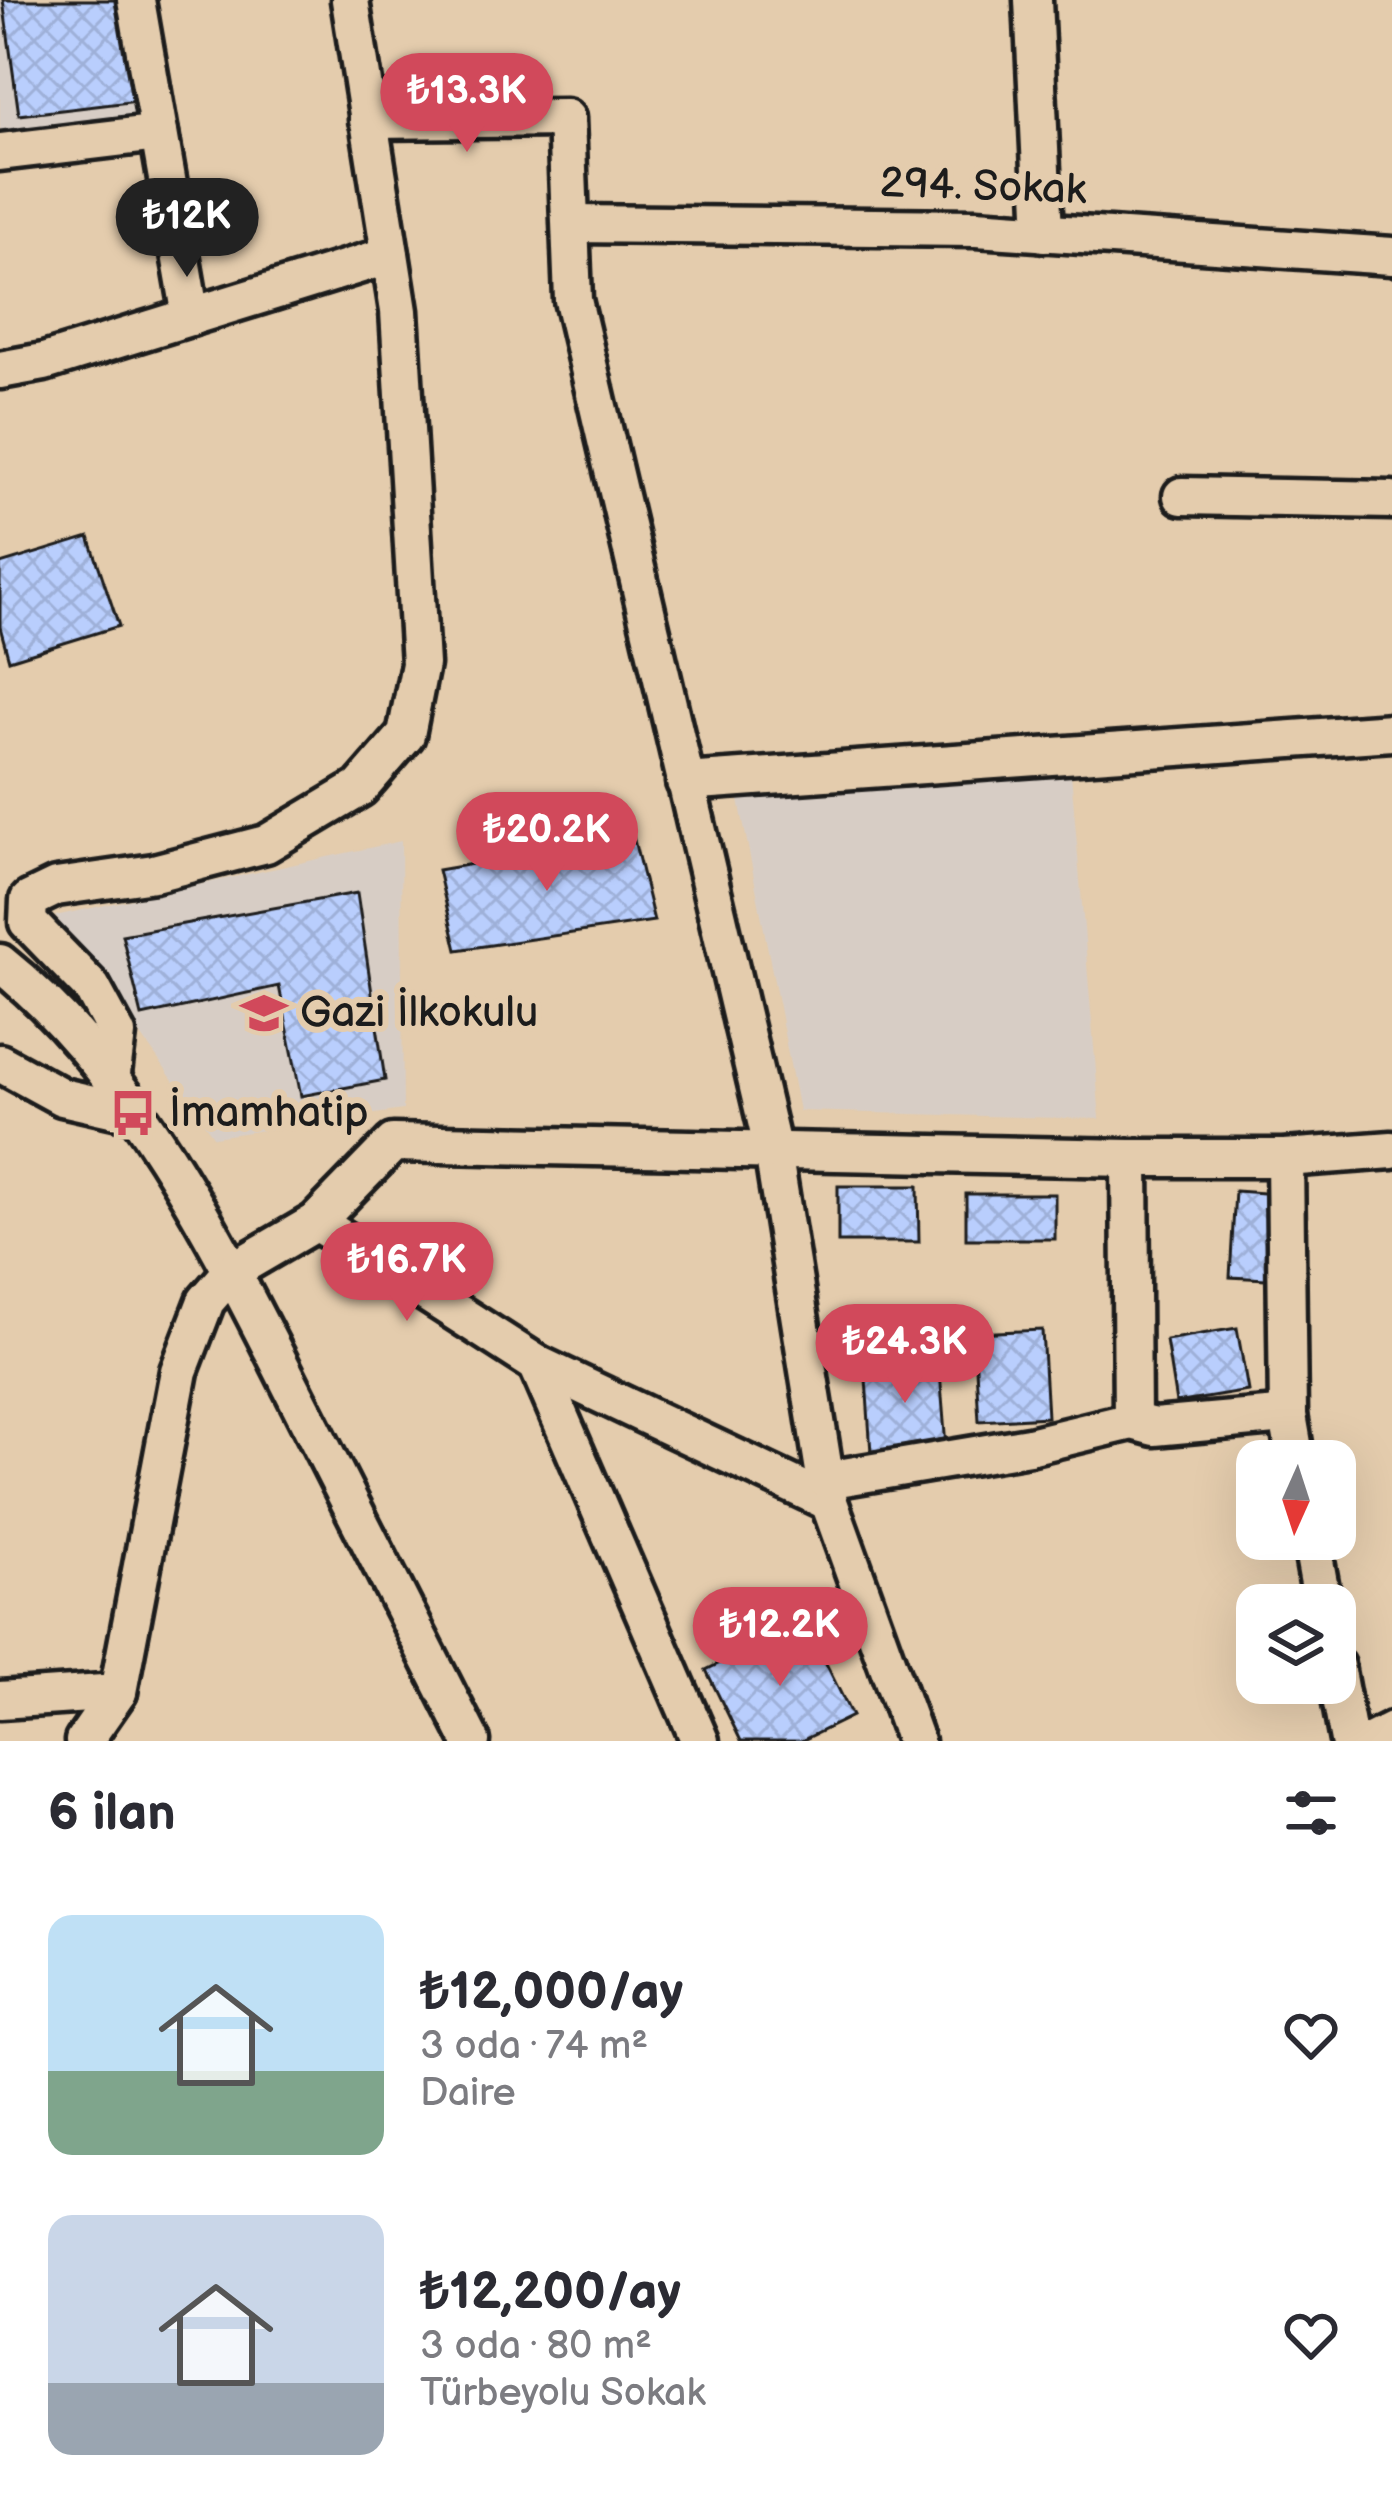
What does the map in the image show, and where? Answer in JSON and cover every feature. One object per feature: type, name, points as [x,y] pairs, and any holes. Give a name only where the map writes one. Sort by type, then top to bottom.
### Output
[{"type":"street","points":[[136,0],[191,316]]},
{"type":"street","points":[[111,1081],[117,1034],[92,988],[28,922],[29,900],[56,887],[154,873],[266,844],[360,788],[406,735],[420,664],[399,311],[350,0]]},
{"type":"street","points":[[1033,0],[1044,233]]},
{"type":"street","points":[[368,120],[566,118],[573,300],[773,1150],[827,1491],[915,1741]]},
{"type":"street","points":[[0,152],[159,133]]},
{"type":"street","name":"294. Sokak","points":[[571,224],[1044,233],[1392,256]]},
{"type":"street","points":[[0,370],[390,255]]},
{"type":"street","points":[[1182,496],[1392,500]]},
{"type":"street","points":[[685,782],[1392,732]]},
{"type":"street","points":[[0,963],[43,997],[111,1081],[232,1271],[471,1741]]},
{"type":"street","points":[[0,1063],[62,1097],[134,1113]]},
{"type":"street","points":[[84,1741],[118,1692],[179,1371],[206,1301],[232,1271],[316,1222],[393,1143],[1130,1158],[1285,1158],[1392,1150]]},
{"type":"street","points":[[1130,1158],[1132,1421]]},
{"type":"street","points":[[1285,1158],[1288,1415],[1292,1440]]},
{"type":"street","points":[[316,1222],[537,1364],[827,1491],[1132,1421],[1154,1426],[1288,1415]]},
{"type":"street","points":[[537,1364],[700,1741]]},
{"type":"street","points":[[0,1700],[118,1692]]},
{"type":"street","points":[[1342,1704],[1349,1741]]},
{"type":"street","points":[[1372,1741],[1392,1731]]},
{"type":"shaded area","points":[[0,0],[119,0],[142,124],[0,143]]},
{"type":"shaded area","points":[[1071,773],[1100,1119],[799,1111],[739,800]]},
{"type":"shaded area","name":"Gazi İlkokulu","points":[[401,841],[403,1110],[214,1137],[55,916]]},
{"type":"building","points":[[3,0],[119,0],[138,101],[19,115]]},
{"type":"building","points":[[89,537],[119,626],[9,660],[0,627],[0,564]]},
{"type":"building","points":[[633,836],[654,921],[457,950],[438,870]]},
{"type":"building","name":"Gazi İlkokulu","points":[[357,893],[385,1080],[301,1096],[279,986],[142,1016],[122,935]]},
{"type":"building","points":[[838,1186],[918,1186],[919,1242],[838,1242]]},
{"type":"building","points":[[1235,1191],[1292,1195],[1286,1280],[1230,1277]]},
{"type":"building","points":[[966,1194],[1055,1194],[1055,1239],[966,1239]]},
{"type":"building","points":[[1237,1328],[1248,1391],[1176,1403],[1166,1340]]},
{"type":"building","points":[[1042,1330],[1047,1417],[979,1421],[974,1333]]},
{"type":"building","points":[[939,1359],[946,1447],[871,1453],[865,1364]]},
{"type":"building","points":[[805,1621],[852,1716],[801,1741],[741,1741],[706,1670]]},
{"type":"place","name":"Gazi İlkokulu","points":[[264,1013]]},
{"type":"place","name":"İmamhatip","points":[[133,1113]]}]
